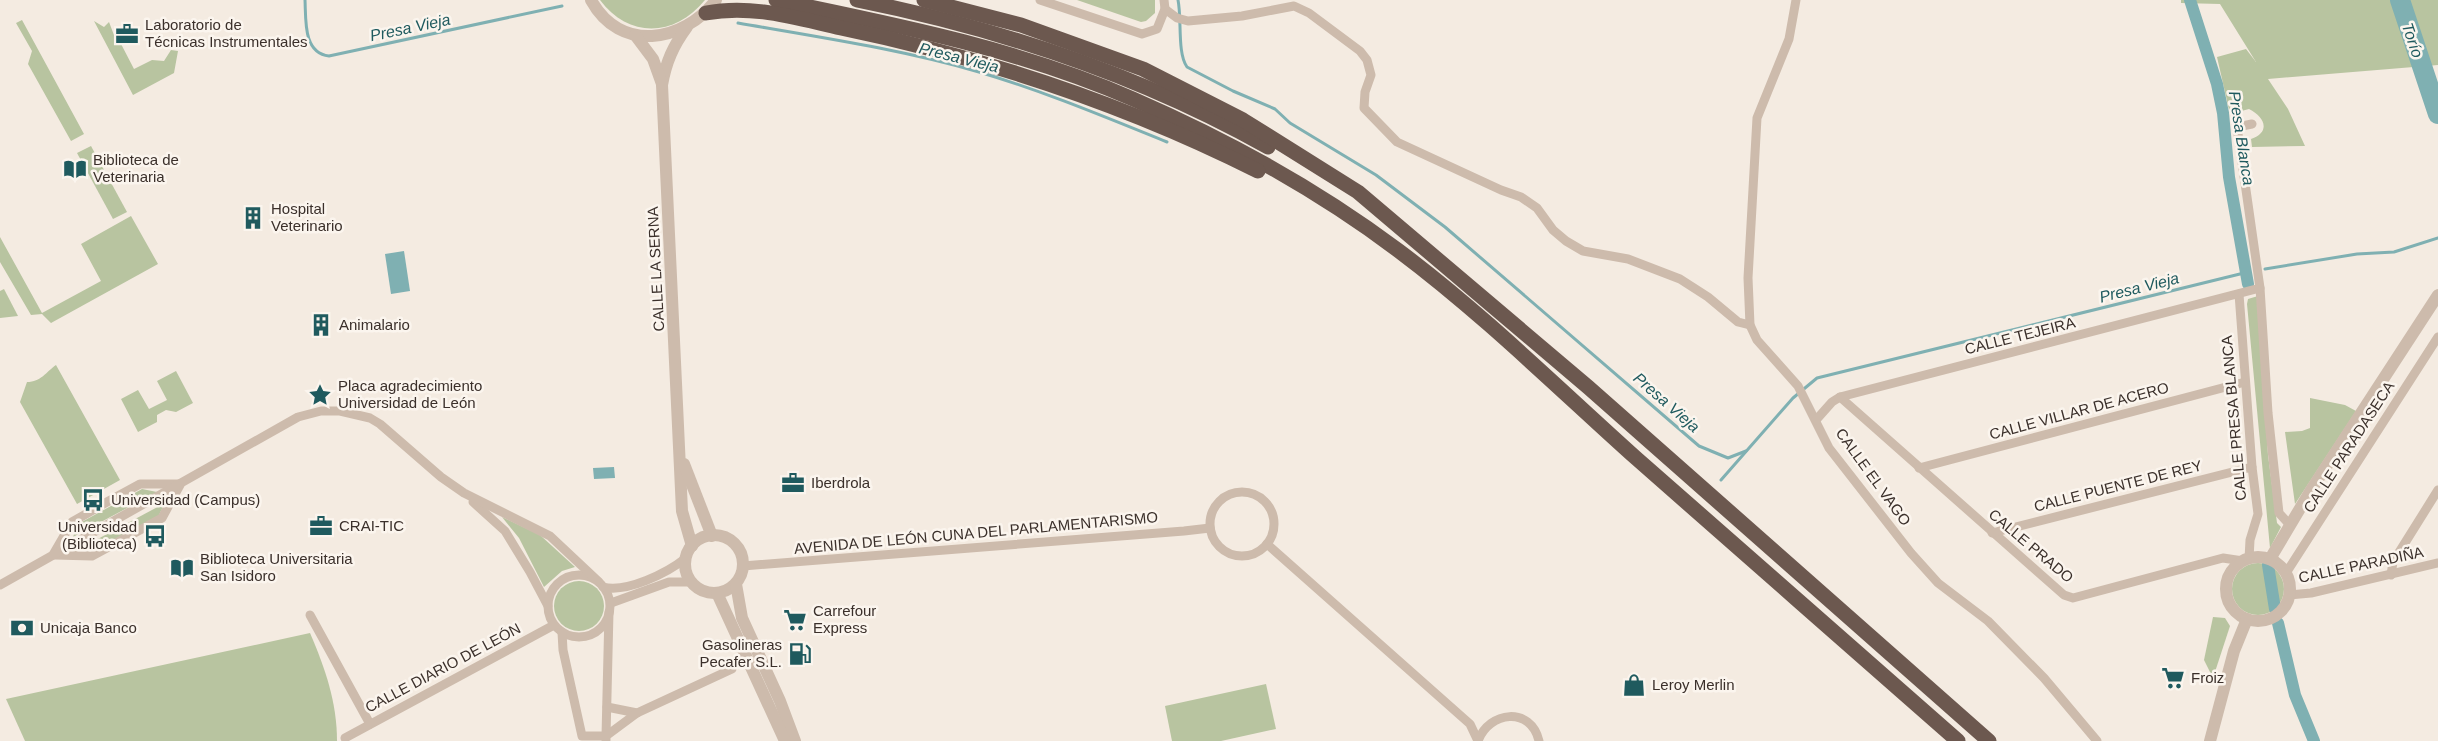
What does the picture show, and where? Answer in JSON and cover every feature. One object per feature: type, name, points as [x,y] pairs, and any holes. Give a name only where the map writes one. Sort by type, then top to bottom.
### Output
[{"type":"highway","points":[[776,0],[957,39],[1068,73],[1131,98],[1229,145],[1344,211],[1403,254],[1459,300],[1958,741]]},
{"type":"highway","points":[[857,0],[1017,39],[1137,82],[1238,130],[1277,152],[1353,198],[1415,240]]},
{"type":"highway","points":[[924,0],[1040,31],[1143,69],[1193,93],[1320,167],[1367,200],[1588,387],[1989,741]]},
{"type":"highway","points":[[711,6],[779,14],[954,54],[1063,87],[1214,150],[1264,175],[1370,238],[1459,300]]},
{"type":"street","points":[[591,0],[596,10],[613,26],[635,35],[653,37],[671,34],[687,27],[711,6]]},
{"type":"street","points":[[1040,0],[1142,34],[1157,29],[1164,4]]},
{"type":"street","name":"CALLE EL VAGO","points":[[1796,0],[1789,39],[1757,118],[1748,278],[1750,325],[1757,340],[1801,392],[1829,448],[1911,553],[1938,583],[1988,621],[2044,678],[2097,741]]},
{"type":"street","points":[[1164,4],[1177,18],[1188,21],[1242,16],[1294,6],[1309,13],[1360,51],[1367,60],[1371,75],[1365,92],[1364,108],[1397,142],[1521,197],[1536,208],[1553,230],[1566,242],[1582,251],[1628,259],[1680,279],[1708,297],[1738,322],[1750,325]]},
{"type":"street","name":"CALLE LA SERNA","points":[[687,27],[675,43],[665,66],[662,86],[682,511],[692,546]]},
{"type":"street","name":"CALLE LA SERNA","points":[[635,35],[652,59],[662,86]]},
{"type":"street","points":[[2252,124],[2236,127],[2260,288],[2268,413],[2279,513],[2289,524]]},
{"type":"street","points":[[2239,294],[2260,288]]},
{"type":"street","name":"CALLE PRESA BLANCA","points":[[2239,294],[2252,467],[2258,514],[2246,560]]},
{"type":"street","name":"CALLE TEJEIRA","points":[[1816,420],[1832,402],[1840,397],[2239,294]]},
{"type":"street","points":[[2270,559],[2289,524],[2436,303]]},
{"type":"street","name":"CALLE PARADASECA","points":[[2286,573],[2438,337]]},
{"type":"street","name":"CALLE VILLAR DE ACERO","points":[[1919,468],[2245,382]]},
{"type":"street","name":"CALLE PRADO","points":[[1840,397],[2056,590],[2073,598],[2223,558],[2246,560]]},
{"type":"street","points":[[0,585],[298,417],[321,411],[340,411],[359,414],[380,424],[441,477],[464,493],[505,531],[530,572],[558,628],[583,738],[606,738],[637,713],[732,669]]},
{"type":"street","name":"CALLE LA SERNA","points":[[679,452],[712,536]]},
{"type":"street","name":"CALLE PUENTE DE REY","points":[[1992,533],[2252,467]]},
{"type":"street","points":[[52,555],[72,522],[106,502],[140,484],[180,484]]},
{"type":"street","points":[[52,555],[92,556],[162,519],[180,484]]},
{"type":"street","points":[[2391,574],[2393,562],[2438,490]]},
{"type":"street","points":[[1241,492],[1251,493],[1268,505],[1273,514],[1275,525],[1268,544],[1252,555],[1232,555],[1217,544],[1210,528],[1215,507],[1222,499],[1241,492]]},
{"type":"street","points":[[464,493],[550,536],[601,584],[610,608],[606,738]]},
{"type":"street","name":"AVENIDA DE LEÓN CUNA DEL PARLAMENTARISMO","points":[[743,566],[1210,528]]},
{"type":"street","points":[[548,606],[549,596],[554,587],[570,576],[580,575],[614,590],[671,570],[686,558],[692,546],[699,540],[712,536],[722,536],[738,547],[743,566],[736,584],[730,589],[717,593],[702,591],[691,582],[687,574],[686,558]]},
{"type":"street","points":[[1268,544],[1470,724],[1478,741]]},
{"type":"street","points":[[2270,559],[2286,573],[2290,587],[2289,596],[2286,604],[2273,617],[2264,620],[2247,619],[2232,608],[2227,594],[2230,575],[2246,560],[2270,559]]},
{"type":"street","name":"CALLE PARADIÑA","points":[[2289,596],[2438,563]]},
{"type":"street","points":[[558,628],[581,637],[591,634],[599,629],[610,608],[669,582],[691,582]]},
{"type":"street","points":[[736,584],[742,618],[780,701],[795,741]]},
{"type":"street","points":[[717,593],[785,741]]},
{"type":"street","points":[[310,615],[370,724]]},
{"type":"street","points":[[2210,741],[2234,651],[2247,619]]},
{"type":"street","name":"CALLE DIARIO DE LEÓN","points":[[345,738],[558,628]]},
{"type":"street","points":[[607,707],[637,713]]},
{"type":"street","points":[[1470,724],[1487,724],[1506,716],[1516,717],[1533,727],[1539,741]]},
{"type":"street","points":[[1478,741],[1487,724]]},
{"type":"green space","points":[[600,0],[705,0],[680,21],[666,27],[652,28],[638,27],[624,22]]},
{"type":"green space","points":[[1077,0],[1155,0],[1155,13],[1146,21],[1141,22]]},
{"type":"green space","points":[[2181,0],[2438,0],[2438,65],[2268,79],[2288,109],[2305,146],[2252,147],[2251,139],[2261,132],[2264,124],[2259,116],[2249,109],[2230,114],[2217,57],[2246,49],[2256,62],[2220,4],[2181,3]]},
{"type":"green space","points":[[22,20],[84,134],[71,141],[28,64],[32,51],[16,23]]},
{"type":"green space","points":[[94,21],[104,27],[109,22],[117,43],[120,42],[134,69],[152,60],[164,61],[171,50],[178,51],[174,73],[133,95]]},
{"type":"green space","points":[[91,146],[127,212],[113,219],[77,153]]},
{"type":"green space","points":[[131,216],[158,264],[51,323],[42,314],[31,315],[0,262],[0,237],[42,313],[101,281],[81,244]]},
{"type":"green space","points":[[4,289],[18,316],[0,318],[0,291]]},
{"type":"green space","points":[[2258,296],[2268,455],[2277,523],[2281,527],[2270,548],[2247,304],[2248,299]]},
{"type":"green space","points":[[56,365],[120,480],[77,504],[20,402],[27,382],[40,378]]},
{"type":"green space","points":[[176,371],[193,403],[176,412],[166,410],[157,415],[157,422],[138,432],[121,399],[138,390],[149,409],[167,400],[157,381]]},
{"type":"green space","points":[[2310,398],[2345,405],[2356,411],[2295,504],[2285,432],[2310,428]]},
{"type":"green space","points":[[142,489],[157,492],[73,537],[78,524]]},
{"type":"green space","points":[[165,503],[158,517],[94,551],[81,548]]},
{"type":"green space","points":[[502,517],[540,535],[575,567],[562,571],[544,587],[519,538]]},
{"type":"green space","points":[[2258,563],[2268,565],[2276,571],[2282,579],[2284,589],[2282,599],[2276,607],[2268,613],[2258,615],[2248,613],[2240,607],[2234,599],[2232,589],[2234,579],[2240,571],[2248,565]]},
{"type":"green space","points":[[574,581],[584,581],[597,588],[604,601],[604,611],[597,624],[584,631],[574,631],[565,627],[558,620],[554,611],[554,601],[558,592],[565,585]]},
{"type":"green space","points":[[2213,617],[2225,618],[2230,626],[2213,678],[2204,660]]},
{"type":"green space","points":[[310,633],[329,686],[335,713],[337,741],[25,741],[6,699]]},
{"type":"green space","points":[[1266,684],[1276,729],[1221,741],[1172,741],[1165,706]]},
{"type":"water","points":[[404,251],[410,291],[391,294],[385,254]]},
{"type":"water","points":[[614,467],[615,478],[594,479],[593,468]]},
{"type":"waterway","name":"Presa Vieja","points":[[305,0],[306,26],[310,42],[314,49],[329,56],[562,6]]},
{"type":"waterway","name":"Presa Vieja","points":[[1178,0],[1182,53],[1187,67],[1233,91],[1275,109],[1290,123],[1376,175],[1445,227],[1699,446],[1728,458],[1746,451]]},
{"type":"waterway","name":"Presa Blanca","points":[[2190,0],[2217,84],[2223,113],[2229,177],[2248,284]]},
{"type":"waterway","name":"Torío","points":[[2400,0],[2438,114]]},
{"type":"waterway","name":"Presa Vieja","points":[[738,23],[889,50],[979,72],[1050,96],[1167,142]]},
{"type":"waterway","name":"Presa Vieja","points":[[2265,269],[2357,254],[2394,252],[2438,238]]},
{"type":"waterway","name":"Presa Vieja","points":[[1721,480],[1793,398],[1817,378],[2244,273]]},
{"type":"waterway","name":"Presa Blanca","points":[[2268,565],[2275,609]]},
{"type":"waterway","name":"Presa Blanca","points":[[2278,623],[2295,695],[2314,741]]},
{"type":"place","name":"Laboratorio de Técnicas Instrumentales","points":[[127,34]]},
{"type":"place","name":"Biblioteca de Veterinaria","points":[[75,169]]},
{"type":"place","name":"Hospital Veterinario","points":[[253,218]]},
{"type":"place","name":"Animalario","points":[[321,325]]},
{"type":"place","name":"Placa agradecimiento Universidad de León","points":[[320,395]]},
{"type":"place","name":"Iberdrola","points":[[793,483]]},
{"type":"place","name":"Universidad (Campus)","points":[[93,500]]},
{"type":"place","name":"CRAI-TIC","points":[[321,526]]},
{"type":"place","name":"Universidad (Biblioteca)","points":[[155,536]]},
{"type":"place","name":"Biblioteca Universitaria San Isidoro","points":[[182,568]]},
{"type":"place","name":"Carrefour Express","points":[[795,620]]},
{"type":"place","name":"Unicaja Banco","points":[[22,628]]},
{"type":"place","name":"Gasolineras Pecafer S.L.","points":[[800,654]]},
{"type":"place","name":"Froiz","points":[[2173,678]]},
{"type":"place","name":"Leroy Merlin","points":[[1634,685]]}]
